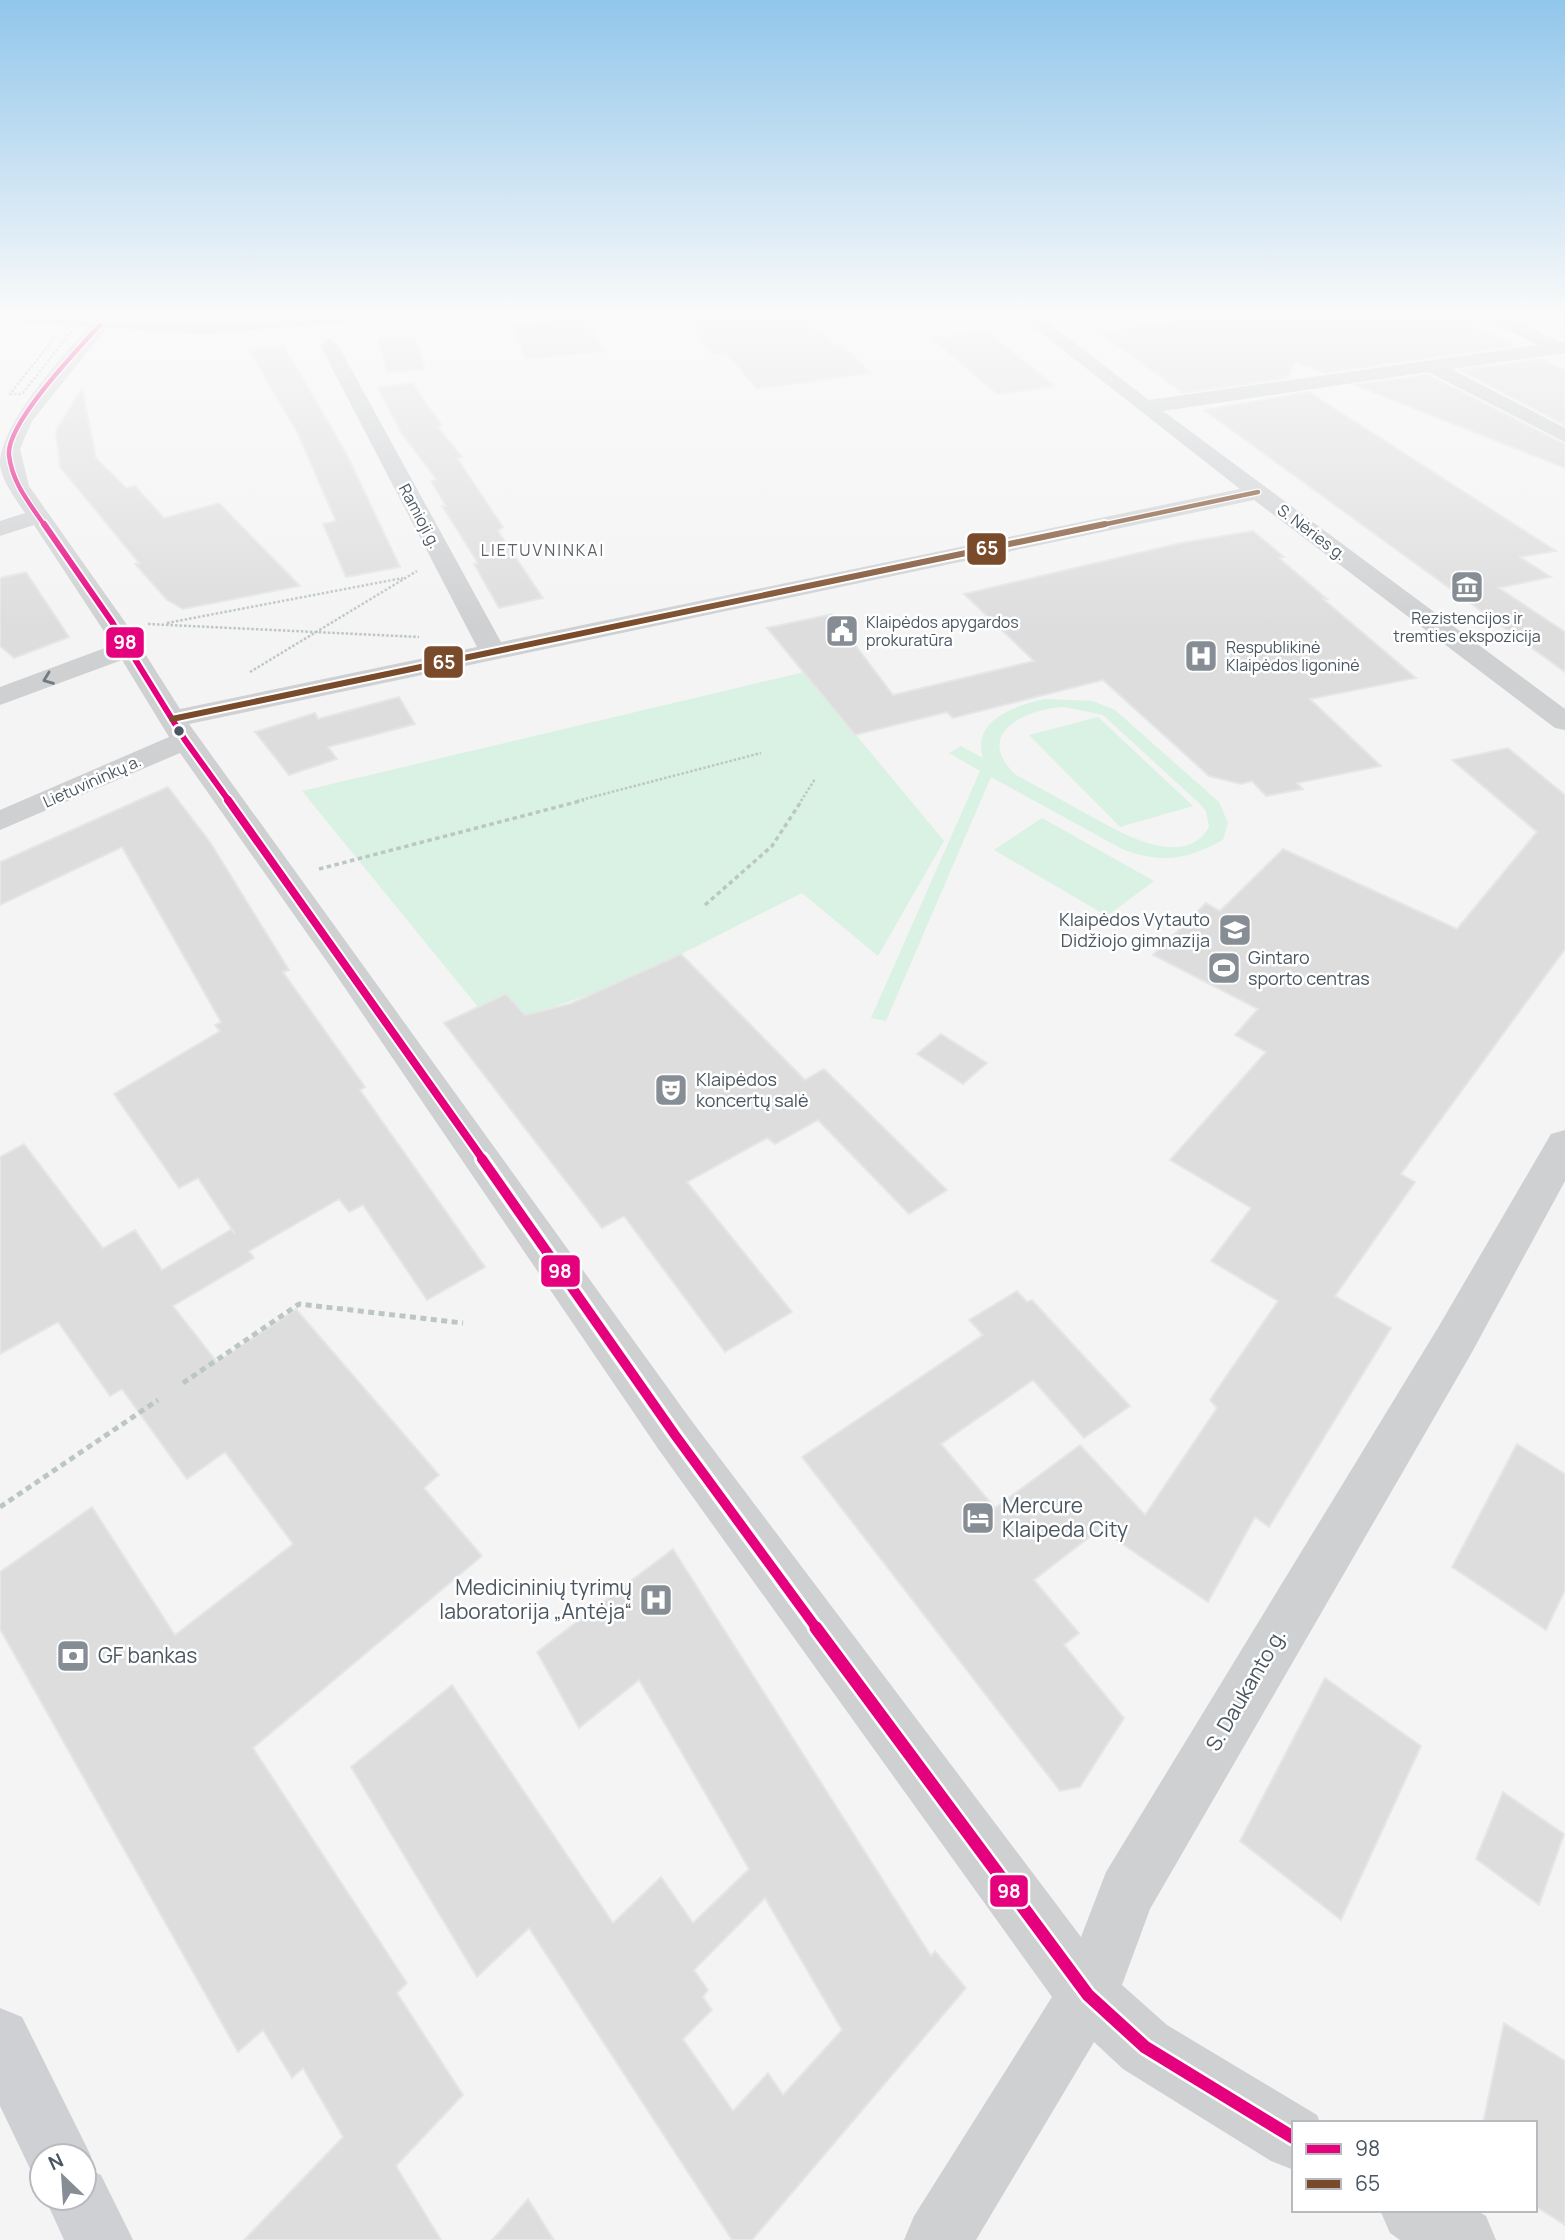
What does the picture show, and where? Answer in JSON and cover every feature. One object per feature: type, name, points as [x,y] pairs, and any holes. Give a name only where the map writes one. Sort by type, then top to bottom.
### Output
[{"type":"main road","points":[[0,2039],[51,2142]]},
{"type":"main road","points":[[85,2212],[99,2240]]},
{"type":"street","points":[[23,419],[9,448],[19,486],[129,648],[178,730],[675,1436],[1034,1925],[1088,1995],[1145,2047],[1292,2137]]},
{"type":"street","name":"Ramioji g.","points":[[368,419],[490,646]]},
{"type":"street","name":"S. Nėries g.","points":[[1160,419],[1565,722]]},
{"type":"street","points":[[1532,419],[1565,436]]},
{"type":"street","name":"Lietuvininkų a.","points":[[0,821],[178,730],[490,646],[1258,492]]},
{"type":"street","points":[[0,529],[39,516]]},
{"type":"street","points":[[0,697],[129,648]]},
{"type":"street","name":"S. Daukanto g.","points":[[938,2240],[1088,1995],[1127,1893],[1448,1352],[1565,1145]]},
{"type":"street","points":[[1416,2212],[1462,2240]]},
{"type":"path","points":[[250,672],[442,557]]},
{"type":"path","points":[[159,624],[408,577]]},
{"type":"path","points":[[112,622],[317,632],[490,646]]},
{"type":"path","points":[[285,879],[761,753]]},
{"type":"path","points":[[705,905],[772,846],[815,779]]},
{"type":"path","points":[[183,1383],[299,1304],[463,1323]]},
{"type":"path","points":[[0,1507],[159,1400]]},
{"type":"green space","points":[[804,672],[944,841],[878,956],[802,893],[597,992],[525,1015],[506,994],[478,1007],[302,791]]},
{"type":"green space","points":[[1045,699],[1093,701],[1115,710],[1219,802],[1228,823],[1223,840],[1197,852],[1173,858],[1136,854],[1122,849],[991,777],[886,1021],[871,1018],[980,771],[949,753],[961,746],[983,758],[981,745],[990,724],[1009,710]],"holes":[[[1064,707],[1103,715],[1206,811],[1209,827],[1197,840],[1183,846],[1166,847],[1130,836],[1016,775],[1004,760],[999,747],[1009,726],[1034,713]]]},
{"type":"green space","points":[[1098,717],[1193,806],[1120,827],[1029,735]]},
{"type":"green space","points":[[1042,818],[1154,881],[1107,916],[994,850]]},
{"type":"building","points":[[63,419],[88,419],[96,458],[126,488],[135,486],[164,518],[219,503],[300,586],[183,609],[167,600],[135,564],[139,563],[60,467],[56,430]]},
{"type":"building","points":[[289,419],[326,419],[347,455],[400,567],[346,577],[323,524],[336,521]]},
{"type":"building","points":[[394,419],[437,419],[442,426],[438,427],[462,457],[457,458],[503,527],[498,531],[543,598],[499,608],[474,564],[478,563],[442,506],[446,506],[431,481],[437,480],[402,434]]},
{"type":"building","points":[[1216,419],[1350,419],[1556,551],[1520,557],[1551,577],[1499,588],[1565,632],[1565,672]]},
{"type":"building","points":[[1440,419],[1514,419],[1565,444],[1565,468]]},
{"type":"building","points":[[1553,419],[1565,419],[1565,425]]},
{"type":"building","name":"Respublikinė Klaipėdos ligoninė","points":[[1253,531],[1284,557],[1279,558],[1327,599],[1323,599],[1416,678],[1310,699],[1381,766],[1297,783],[1303,789],[1266,796],[1252,781],[1241,784],[1209,776],[1103,680],[953,718],[947,712],[855,735],[767,628],[832,614],[893,695],[1034,661],[964,594],[1181,543]]},
{"type":"building","points":[[26,572],[69,637],[14,658],[0,646],[0,578]]},
{"type":"building","points":[[399,697],[415,724],[328,747],[337,759],[289,775],[255,732],[315,713],[318,719]]},
{"type":"building","points":[[1508,748],[1565,795],[1565,949],[1401,1174],[1415,1182],[1335,1296],[1391,1328],[1269,1527],[1255,1517],[1208,1602],[1100,1529],[1034,1580],[1079,1633],[1064,1645],[1124,1718],[1080,1787],[1060,1791],[802,1457],[983,1335],[969,1320],[1017,1291],[1027,1302],[1032,1300],[1130,1406],[1084,1438],[1033,1380],[941,1444],[995,1508],[1080,1445],[1145,1515],[1217,1408],[1210,1400],[1278,1301],[1211,1261],[1251,1208],[1170,1160],[1266,1052],[1235,1035],[1258,1009],[1153,955],[1206,903],[1220,911],[1283,849],[1457,929],[1537,832],[1452,760]]},
{"type":"building","points":[[168,787],[210,842],[289,970],[283,972],[365,1087],[360,1090],[485,1267],[427,1300],[363,1205],[349,1212],[339,1199],[249,1251],[254,1258],[173,1306],[217,1362],[296,1309],[439,1475],[424,1488],[482,1556],[253,1748],[407,1983],[397,1993],[463,2095],[396,2166],[441,2240],[244,2240],[343,2137],[303,2068],[292,2078],[263,2030],[238,2052],[0,1629],[0,1572],[92,1507],[175,1635],[293,1544],[225,1452],[187,1479],[122,1389],[110,1396],[58,1322],[0,1354],[0,1157],[24,1144],[103,1248],[135,1230],[162,1270],[232,1229],[198,1178],[179,1188],[114,1094],[220,1031],[215,1025],[221,1022],[122,847],[0,905],[0,862]]},
{"type":"building","name":"Klaipėdos koncertų salė","points":[[681,954],[805,1080],[824,1069],[947,1190],[909,1214],[818,1120],[775,1144],[767,1138],[687,1182],[792,1312],[725,1352],[624,1216],[602,1228],[444,1023],[506,994],[525,1015],[570,1004]]},
{"type":"building","points":[[941,1034],[987,1063],[963,1084],[917,1054]]},
{"type":"building","points":[[1517,1444],[1565,1474],[1565,1590],[1546,1630],[1452,1567]]},
{"type":"building","points":[[673,1549],[931,1956],[935,1951],[966,1988],[752,2240],[732,2240],[529,1928],[477,1977],[351,1767],[452,1685],[613,1923],[661,1877],[693,1923],[749,1869],[639,1680],[579,1728],[537,1652]],"holes":[[[765,1898],[842,2030],[783,2095],[768,2073],[733,2111],[683,2039],[712,2010],[703,1997],[708,1990],[694,1970]]]},
{"type":"building","points":[[1325,1678],[1421,1746],[1341,1920],[1240,1841]]},
{"type":"building","points":[[1503,1792],[1564,1834],[1539,1905],[1476,1859]]},
{"type":"building","points":[[1504,2023],[1565,2061],[1565,2225],[1537,2207],[1537,2121],[1483,2121]]},
{"type":"building","points":[[528,2199],[554,2240],[492,2240]]},
{"type":"transit line","name":"98","points":[[23,419],[9,449],[18,486],[112,622],[185,740],[342,958],[675,1435],[1034,1925],[1088,1995],[1145,2047],[1292,2137]]},
{"type":"transit line","name":"65","points":[[172,719],[1258,492]]},
{"type":"place","name":"Rezistencijos ir tremties ekspozicija","points":[[1467,587]]},
{"type":"place","name":"Klaipėdos apygardos prokuratūra","points":[[842,631]]},
{"type":"place","name":"Respublikinė Klaipėdos ligoninė","points":[[1201,656]]},
{"type":"place","name":"Klaipėdos Vytauto Didžiojo gimnazija","points":[[1235,930]]},
{"type":"place","name":"Gintaro sporto centras","points":[[1224,968]]},
{"type":"place","name":"Klaipėdos koncertų salė","points":[[671,1090]]},
{"type":"place","name":"Mercure Klaipeda City","points":[[978,1518]]},
{"type":"place","name":"Medicininių tyrimų laboratorija „Antėja“","points":[[656,1600]]},
{"type":"place","name":"GF bankas","points":[[73,1656]]},
{"type":"district","name":"LIETUVNINKAI","points":[[543,550]]}]
